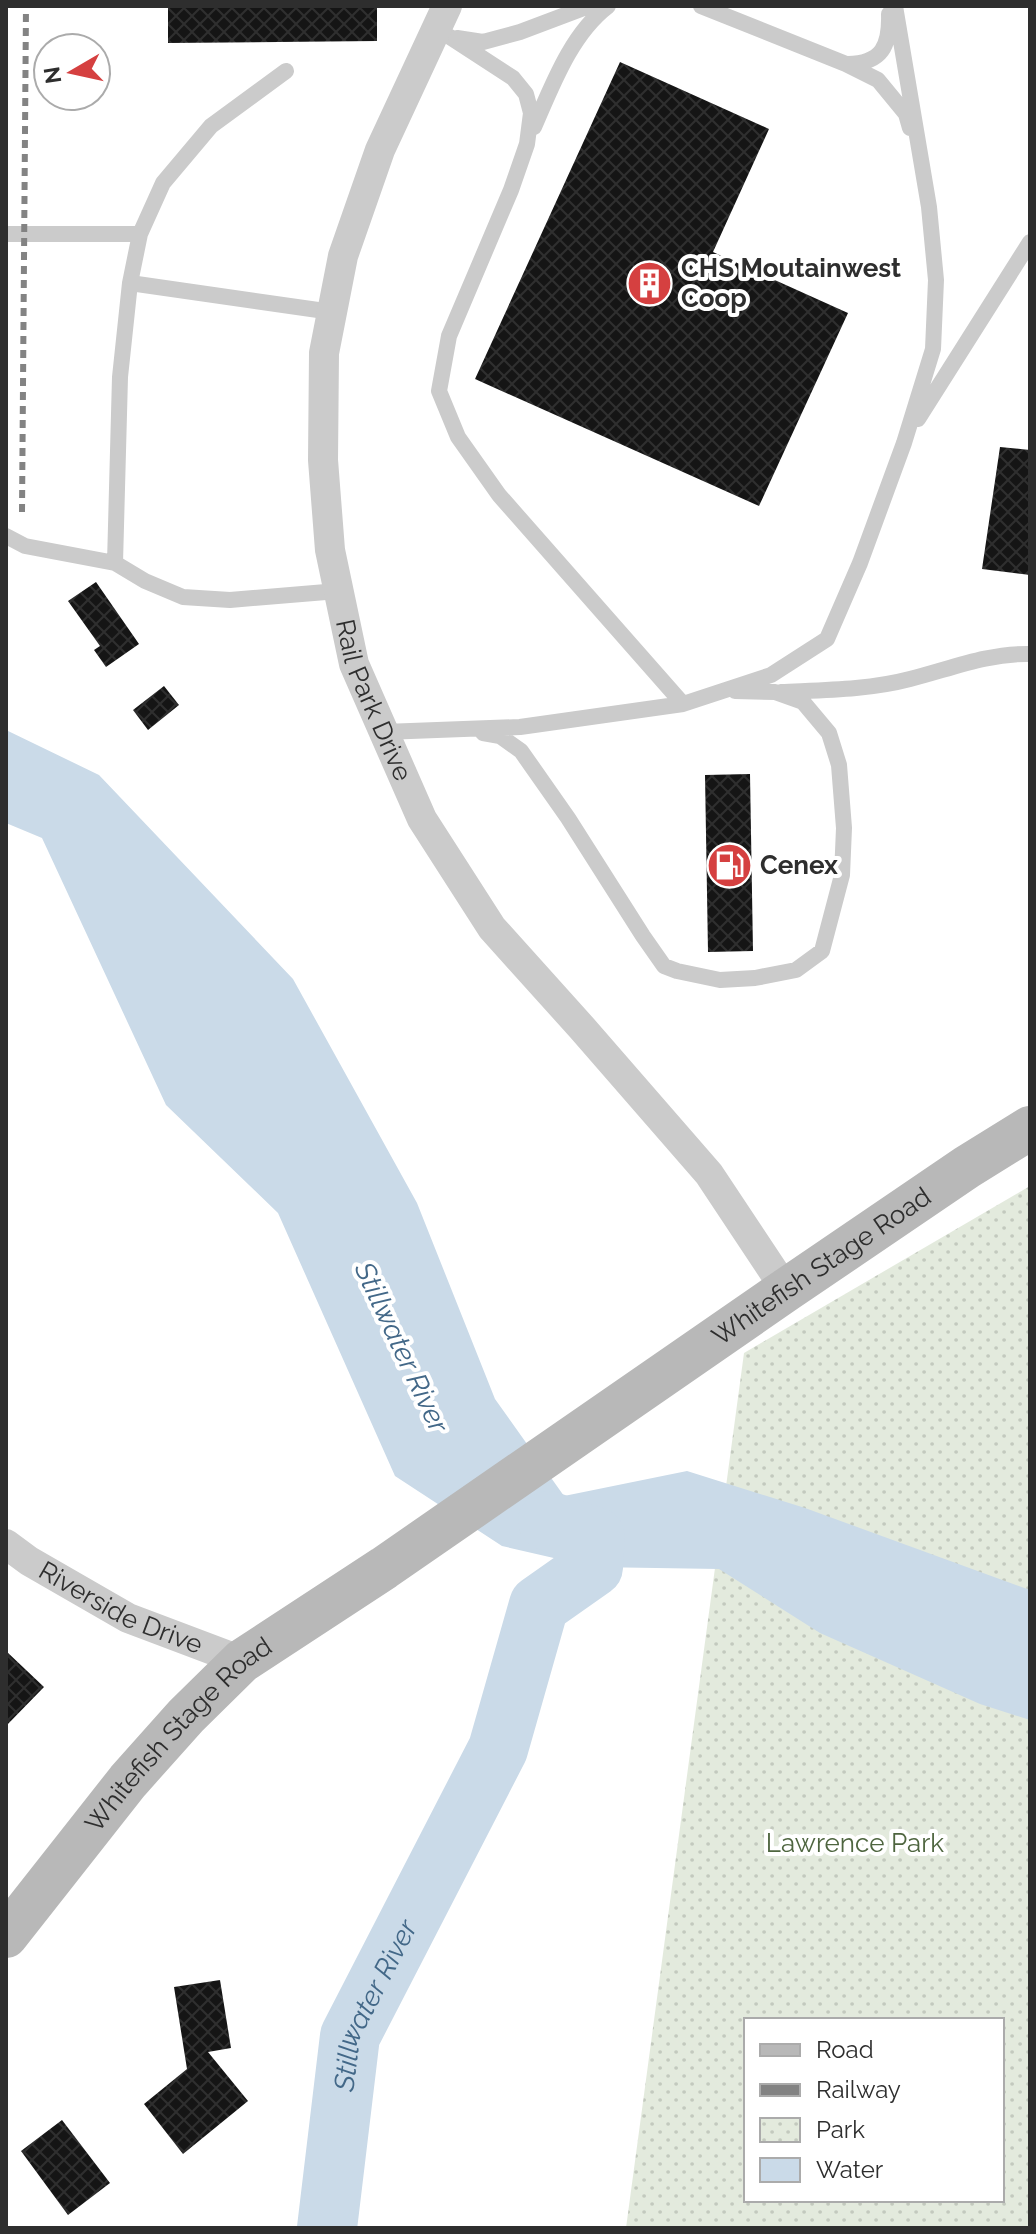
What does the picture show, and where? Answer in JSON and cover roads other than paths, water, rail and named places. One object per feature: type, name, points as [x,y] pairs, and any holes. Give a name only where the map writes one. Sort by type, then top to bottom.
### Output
[{"type":"main road","name":"Whitefish Stage Road","points":[[6,1936],[128,1781],[186,1716],[242,1661],[384,1568],[967,1167],[1030,1128]]},
{"type":"street","name":"Rail Park Drive","points":[[447,6],[441,36],[380,150],[343,256],[324,353],[323,460],[330,550],[354,664],[422,819],[492,928],[709,1174],[786,1290]]},
{"type":"street","name":"Riverside Drive","points":[[6,1544],[29,1561],[128,1618],[242,1661]]},
{"type":"lane","points":[[441,36],[483,42],[520,32],[589,6]]},
{"type":"lane","points":[[608,6],[593,17],[550,90],[449,336],[439,391],[458,437],[499,495],[683,704]]},
{"type":"lane","points":[[701,6],[846,64],[878,80],[906,114],[925,176]]},
{"type":"lane","points":[[846,64],[865,63],[876,58],[886,45],[892,6]]},
{"type":"lane","points":[[384,732],[520,727],[683,704],[771,675],[827,639],[860,563],[933,349],[936,280],[925,176],[892,6]]},
{"type":"lane","points":[[441,36],[513,78],[526,94],[531,113],[527,144]]},
{"type":"lane","points":[[115,563],[120,377],[130,283],[140,234],[163,183],[211,126],[286,71]]},
{"type":"lane","points":[[6,234],[140,234]]},
{"type":"lane","points":[[889,482],[922,412],[1030,242]]},
{"type":"lane","points":[[130,283],[332,312]]},
{"type":"lane","points":[[6,536],[25,546],[115,563],[145,581],[183,597],[230,600],[338,591]]},
{"type":"lane","points":[[723,691],[852,688],[908,680],[972,661],[1030,654]]},
{"type":"lane","points":[[462,728],[500,736],[521,751],[664,966],[720,980],[755,978],[796,970],[822,951],[842,875],[844,828],[839,765],[829,733],[803,702],[775,692]]},
{"type":"water","points":[[6,730],[99,775],[293,979],[417,1203],[495,1399],[564,1496],[687,1471],[805,1508],[1030,1590],[1030,1720],[980,1704],[820,1633],[719,1569],[593,1567],[502,1546],[395,1476],[278,1213],[166,1105],[42,838],[6,823]]},
{"type":"waterway","name":"Stillwater River","points":[[327,2228],[350,2036],[498,1749],[539,1605],[593,1567],[595,1537],[548,1521]]},
{"type":"railway","points":[[22,512],[26,6]]},
{"type":"place","name":"CHS Moutainwest Coop","points":[[650,283]]},
{"type":"place","name":"Cenex","points":[[729,865]]},
{"type":"park label","name":"Lawrence Park","points":[[855,1843]]}]
